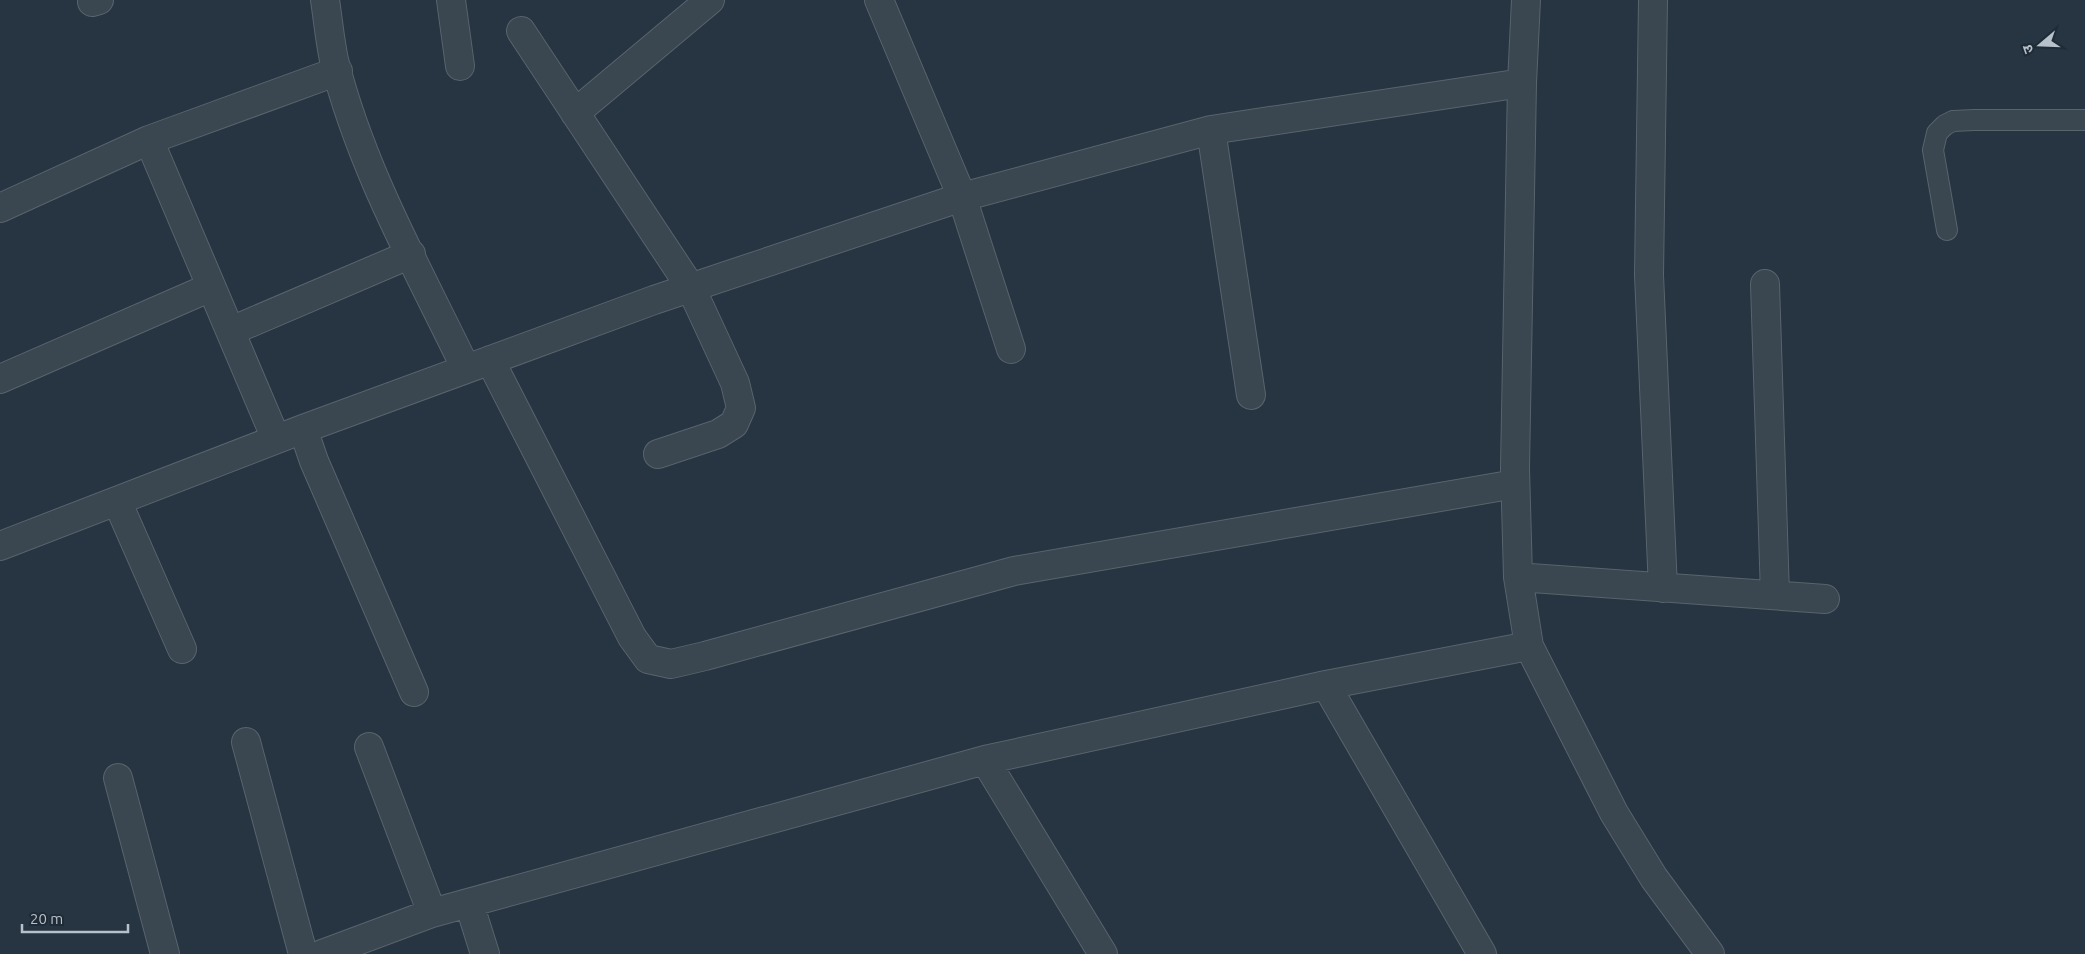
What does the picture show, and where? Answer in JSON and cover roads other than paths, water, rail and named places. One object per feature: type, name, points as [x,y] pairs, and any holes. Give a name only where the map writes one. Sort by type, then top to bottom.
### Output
[{"type":"street","points":[[325,0],[338,71],[348,109],[384,200],[411,254],[478,365],[632,637],[648,658],[671,664],[705,656],[1014,571],[1515,484]]},
{"type":"street","points":[[451,0],[460,66]]},
{"type":"street","points":[[575,113],[710,0]]},
{"type":"street","points":[[879,0],[962,197],[1012,349]]},
{"type":"street","points":[[1526,0],[1522,83],[1515,484],[1518,577],[1529,646],[1614,813],[1654,878],[1710,954]]},
{"type":"street","points":[[1653,0],[1649,275],[1663,588]]},
{"type":"street","points":[[521,31],[691,288],[735,383],[741,408],[734,424],[718,434],[658,454]]},
{"type":"street","points":[[0,208],[149,140],[338,71]]},
{"type":"street","points":[[0,546],[302,429],[478,365],[691,288],[962,197],[1212,130],[1522,83]]},
{"type":"street","points":[[1212,130],[1251,395]]},
{"type":"street","points":[[149,140],[276,439]]},
{"type":"street","points":[[230,331],[411,254]]},
{"type":"street","points":[[1765,284],[1774,595]]},
{"type":"street","points":[[0,378],[212,287]]},
{"type":"street","points":[[302,429],[414,692]]},
{"type":"street","points":[[117,501],[182,649]]},
{"type":"street","points":[[1518,577],[1825,598]]},
{"type":"street","points":[[322,954],[432,913],[985,760],[1326,685],[1529,646]]},
{"type":"street","points":[[1326,685],[1482,954]]},
{"type":"street","points":[[246,742],[303,954]]},
{"type":"street","points":[[369,747],[432,913]]},
{"type":"street","points":[[985,760],[1103,954]]},
{"type":"street","points":[[118,778],[165,954]]},
{"type":"street","points":[[469,903],[485,954]]},
{"type":"lane","points":[[1947,230],[1933,150],[1937,132],[1944,125],[1953,121],[1974,120],[2085,120]]}]
